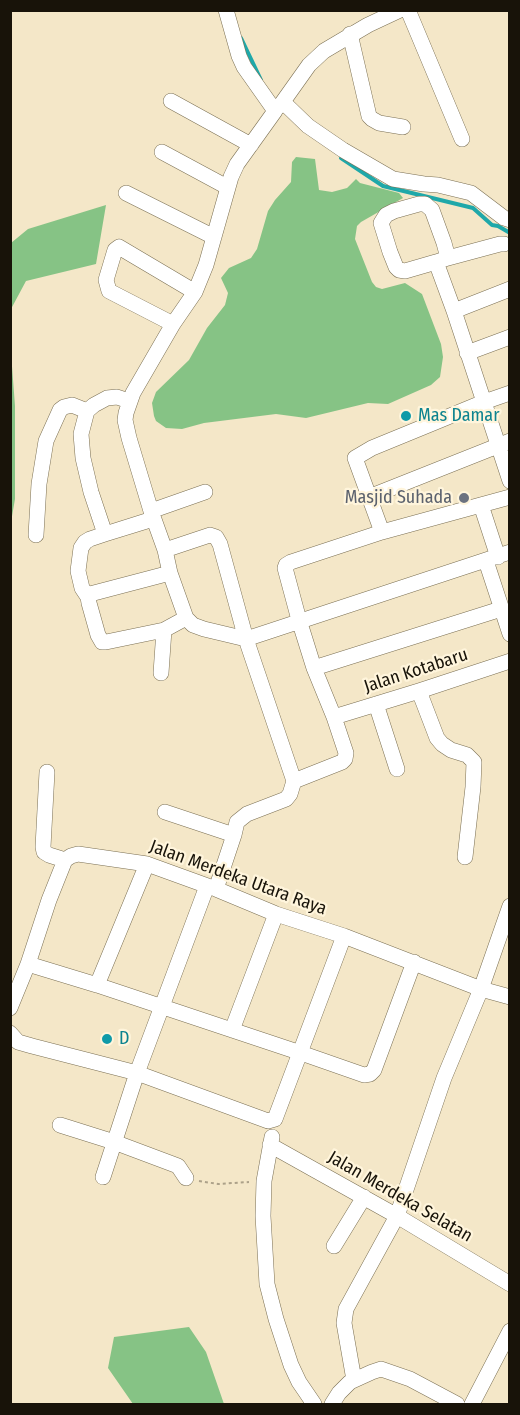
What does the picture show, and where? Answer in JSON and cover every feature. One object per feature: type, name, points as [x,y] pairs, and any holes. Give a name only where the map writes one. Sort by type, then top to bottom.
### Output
[{"type":"street","points":[[226,10],[244,67],[280,106],[343,150],[393,179],[438,185],[471,193],[510,220]]},
{"type":"street","points":[[400,10],[350,34],[318,56],[309,65],[237,164],[227,187],[206,264],[195,292],[173,324],[129,401],[126,428],[186,618],[193,625],[204,629],[246,639],[498,557]]},
{"type":"street","points":[[408,10],[462,139]]},
{"type":"street","points":[[350,34],[369,116],[379,123],[403,127]]},
{"type":"street","points":[[171,101],[251,145]]},
{"type":"street","points":[[162,152],[227,187]]},
{"type":"street","points":[[126,193],[214,237]]},
{"type":"street","points":[[504,244],[500,244],[442,260],[405,271],[399,270],[390,252],[381,223],[393,211],[409,206],[425,204],[432,210],[444,243],[442,260],[454,310],[483,402],[504,443],[510,481]]},
{"type":"street","points":[[173,324],[109,291],[106,280],[115,250],[119,247],[195,292]]},
{"type":"street","points":[[454,310],[510,289]]},
{"type":"street","points":[[467,353],[510,337]]},
{"type":"street","points":[[382,532],[355,458],[372,448],[510,393]]},
{"type":"street","points":[[105,534],[91,492],[83,458],[81,434],[87,411],[107,398],[117,397],[129,401]]},
{"type":"street","points":[[36,535],[39,484],[46,441],[60,410],[64,407],[72,405],[87,411]]},
{"type":"street","points":[[369,497],[504,443]]},
{"type":"street","points":[[186,618],[164,630],[102,642],[93,620],[88,597],[82,588],[78,563],[81,548],[90,539],[205,492]]},
{"type":"street","points":[[294,781],[342,762],[346,753],[314,668],[299,620],[285,568],[287,563],[382,532],[510,497]]},
{"type":"street","points":[[481,505],[498,557],[501,609],[510,634]]},
{"type":"street","points":[[103,1177],[138,1072],[237,822],[243,816],[286,799],[294,781],[246,639],[220,544],[216,537],[210,535],[165,550]]},
{"type":"street","points":[[88,597],[92,592],[170,573]]},
{"type":"street","points":[[314,668],[501,609]]},
{"type":"street","points":[[161,673],[164,630]]},
{"type":"street","name":"Jalan Kotabaru","points":[[334,717],[510,661]]},
{"type":"street","points":[[419,691],[437,738],[451,750],[471,757],[474,762],[465,857]]},
{"type":"street","points":[[376,704],[397,769]]},
{"type":"street","points":[[10,1008],[65,860],[44,852],[43,848],[47,772]]},
{"type":"street","points":[[165,812],[234,834]]},
{"type":"street","name":"Jalan Merdeka Utara Raya","points":[[65,860],[78,854],[147,864],[276,914],[344,936],[481,989],[510,997]]},
{"type":"street","points":[[97,985],[147,864]]},
{"type":"street","points":[[354,1380],[344,1323],[346,1309],[397,1216],[444,1078],[481,989],[510,906]]},
{"type":"street","points":[[232,1030],[276,914]]},
{"type":"street","points":[[314,1404],[291,1365],[267,1284],[262,1216],[264,1182],[273,1133],[344,936]]},
{"type":"street","points":[[28,964],[364,1075],[372,1072],[414,962]]},
{"type":"street","name":"Jalan Merdeka Selatan","points":[[10,1033],[18,1042],[138,1072],[268,1121],[273,1133],[364,1197],[510,1284]]},
{"type":"street","points":[[60,1125],[178,1166],[186,1178]]},
{"type":"street","points":[[334,1246],[364,1197]]},
{"type":"street","points":[[472,1404],[510,1331]]},
{"type":"street","points":[[332,1404],[345,1387],[354,1380],[372,1371],[385,1369],[410,1379],[457,1404]]},
{"type":"path","points":[[186,1178],[218,1184],[264,1182]]},
{"type":"green space","points":[[296,157],[315,159],[319,190],[332,192],[347,188],[356,179],[360,183],[399,193],[403,198],[361,222],[357,226],[355,239],[376,287],[382,289],[405,283],[422,294],[441,344],[443,357],[440,377],[431,385],[388,404],[368,403],[306,418],[276,414],[204,423],[182,429],[166,428],[156,421],[154,416],[152,403],[156,392],[189,360],[207,328],[225,305],[228,293],[221,278],[229,268],[251,258],[257,249],[268,211],[291,182],[292,162]]},
{"type":"green space","points":[[106,205],[96,264],[26,281],[11,309],[11,243],[28,229]]},
{"type":"green space","points":[[11,353],[15,406],[15,499],[11,522]]},
{"type":"green space","points":[[189,1327],[206,1352],[224,1404],[133,1404],[108,1368],[114,1337]]},
{"type":"waterway","points":[[241,38],[261,80]]},
{"type":"waterway","points":[[341,158],[383,186],[473,208],[492,225],[510,233]]},
{"type":"place","name":"Mas Damar","points":[[406,416]]},
{"type":"place","name":"Masjid Suhada","points":[[464,498]]},
{"type":"place","name":"D","points":[[107,1039]]}]
